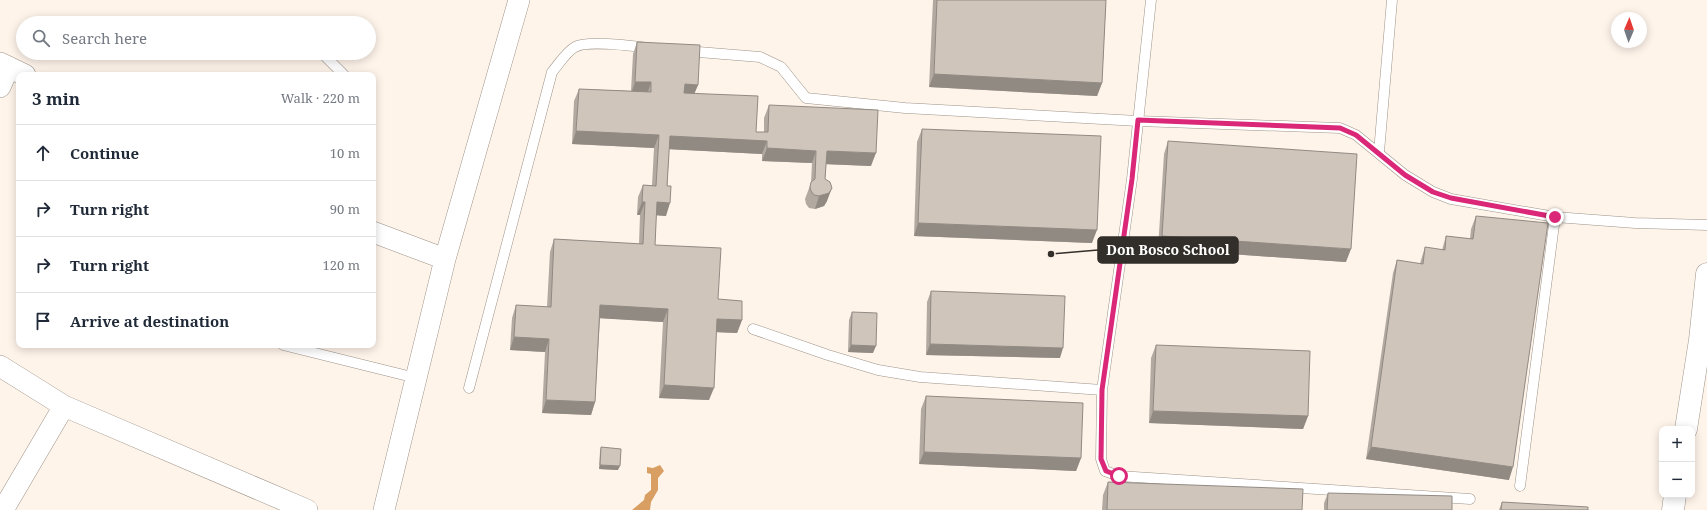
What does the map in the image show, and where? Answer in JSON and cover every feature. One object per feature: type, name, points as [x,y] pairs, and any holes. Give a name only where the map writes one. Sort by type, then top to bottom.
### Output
[{"type":"main road","points":[[1687,426],[1704,340],[1707,274]]},
{"type":"main road","points":[[1673,510],[1675,498]]},
{"type":"street","points":[[384,510],[445,259],[519,0]]},
{"type":"street","points":[[0,87],[11,68]]},
{"type":"street","points":[[376,233],[445,259]]},
{"type":"street","points":[[0,366],[64,406],[307,510]]},
{"type":"street","points":[[3,510],[64,406]]},
{"type":"lane","points":[[1151,0],[1132,179],[1102,390],[1101,459],[1106,471],[1119,476],[1470,499]]},
{"type":"lane","points":[[1379,152],[1392,0]]},
{"type":"lane","points":[[469,388],[552,72],[563,58],[576,46],[599,43],[660,49]]},
{"type":"lane","points":[[676,50],[760,57],[781,67],[806,98],[905,108],[1138,120],[1340,128],[1356,135],[1379,152],[1405,175],[1433,192],[1451,198],[1555,217],[1635,223],[1707,225]]},
{"type":"lane","points":[[329,60],[341,72]]},
{"type":"lane","points":[[1520,486],[1555,217]]},
{"type":"lane","points":[[753,329],[835,358],[878,370],[913,376],[1102,390]]},
{"type":"lane","points":[[295,348],[416,378]]},
{"type":"shaded area","points":[[660,465],[664,471],[658,478],[658,490],[651,502],[650,510],[632,510],[644,500],[645,495],[651,490],[651,474],[647,473],[647,467],[653,468]]},
{"type":"building","points":[[937,0],[1106,0],[1102,83],[934,74]]},
{"type":"building","points":[[637,42],[700,45],[698,85],[685,84],[684,93],[758,96],[756,132],[768,132],[769,105],[878,110],[876,153],[827,151],[825,179],[830,182],[832,188],[829,193],[819,196],[814,195],[810,187],[811,182],[815,179],[816,151],[767,148],[767,141],[670,136],[667,186],[671,186],[670,203],[657,202],[655,245],[721,248],[718,299],[742,301],[742,320],[717,319],[714,388],[664,385],[668,309],[600,305],[595,402],[546,400],[549,339],[514,337],[516,305],[551,307],[554,239],[643,244],[645,202],[642,202],[643,185],[656,186],[659,135],[576,131],[579,89],[651,92],[651,82],[635,82]]},
{"type":"building","points":[[922,129],[1101,136],[1097,230],[918,223]]},
{"type":"building","points":[[1168,141],[1357,154],[1351,249],[1162,236]]},
{"type":"building","points":[[1476,216],[1548,223],[1513,467],[1371,447],[1397,260],[1423,264],[1425,247],[1445,250],[1446,236],[1473,239]]},
{"type":"building","points":[[931,291],[1065,296],[1063,348],[930,344]]},
{"type":"building","points":[[852,312],[877,313],[876,346],[851,345]]},
{"type":"building","points":[[1156,345],[1310,351],[1308,416],[1153,411]]},
{"type":"building","points":[[926,396],[1083,403],[1081,458],[924,452]]},
{"type":"building","points":[[601,447],[621,449],[620,466],[600,465]]},
{"type":"building","points":[[1108,482],[1303,489],[1302,510],[1107,510]]},
{"type":"building","points":[[1328,493],[1452,496],[1452,510],[1327,510]]},
{"type":"building","points":[[1502,502],[1588,507],[1588,510],[1501,510]]},
{"type":"place","name":"Don Bosco School","points":[[1051,254]]},
{"type":"route","points":[[1119,476],[1106,471],[1101,459],[1102,390],[1132,179],[1138,120],[1340,128],[1356,135],[1379,152],[1405,175],[1433,192],[1451,198],[1555,217]]}]
